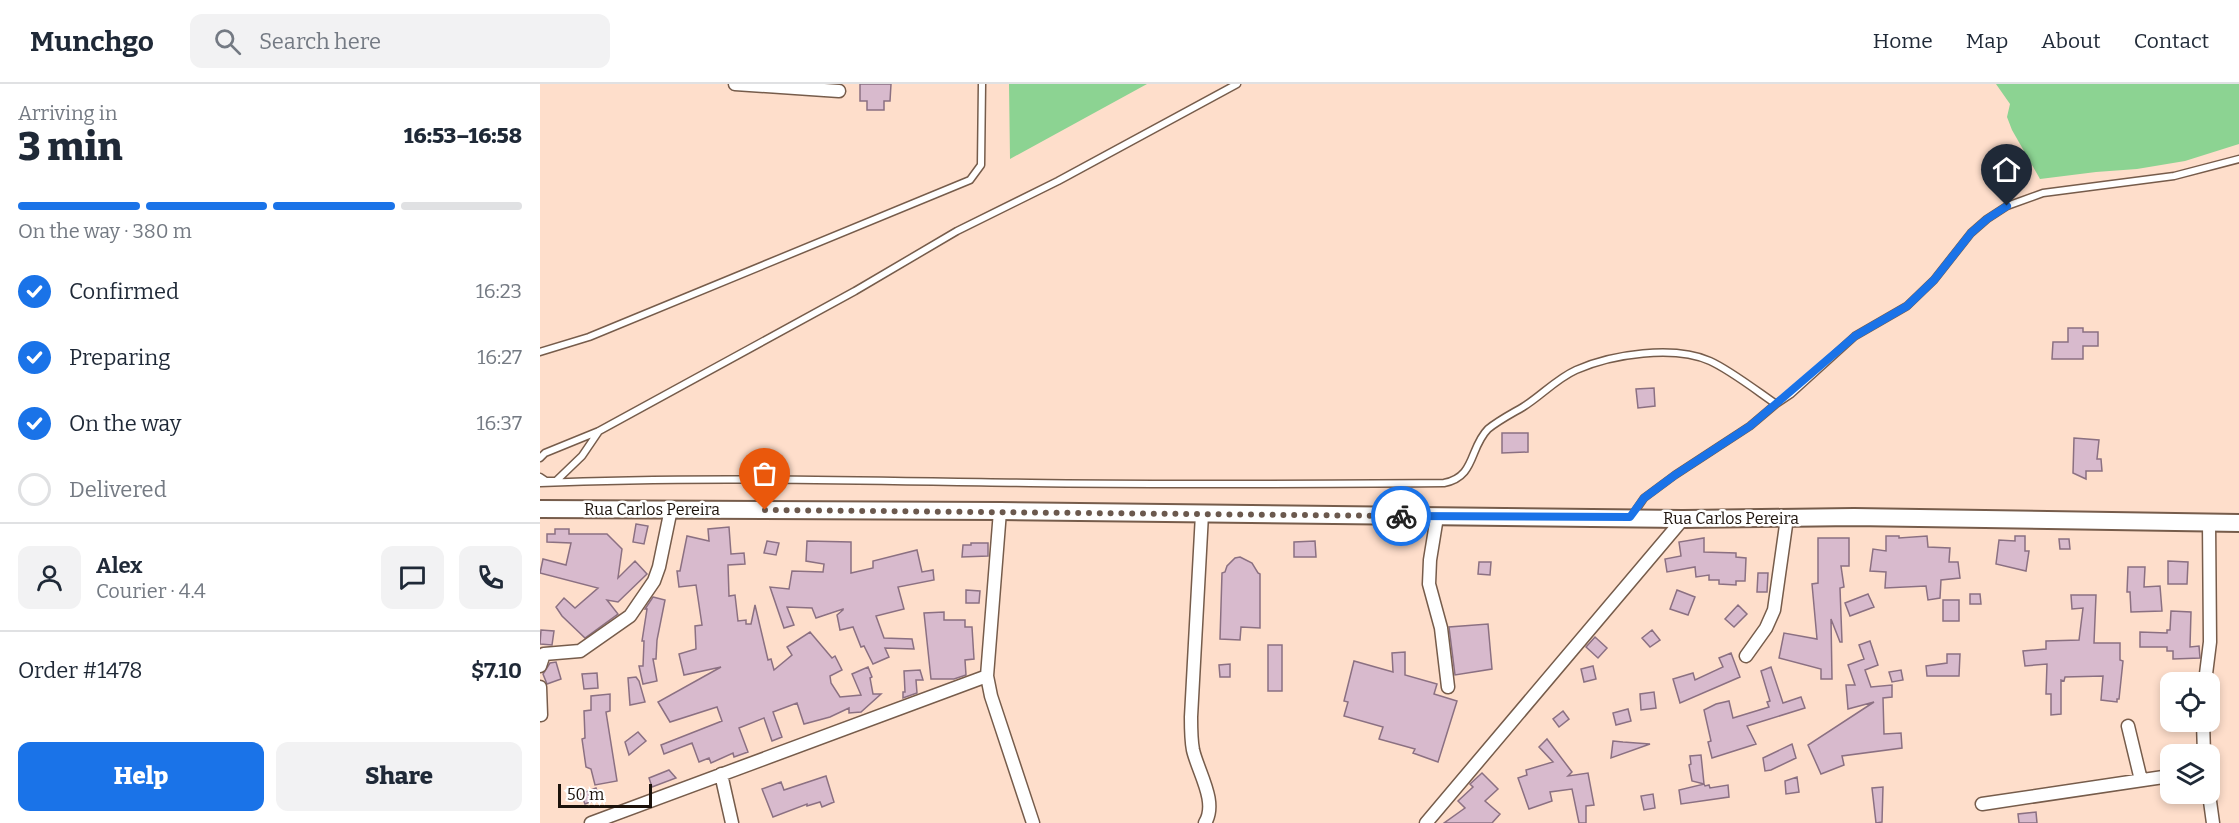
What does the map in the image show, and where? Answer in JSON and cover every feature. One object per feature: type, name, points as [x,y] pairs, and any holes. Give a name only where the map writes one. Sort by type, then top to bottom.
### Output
[{"type":"main road","name":"Rua Carlos Pereira","points":[[540,509],[2239,523]]},
{"type":"street","points":[[735,84],[839,91]]},
{"type":"street","points":[[540,666],[544,654],[580,651],[630,616],[654,581],[659,567],[670,509]]},
{"type":"street","points":[[1000,511],[987,676],[991,696],[1034,823]]},
{"type":"street","points":[[1202,514],[1191,717],[1193,750],[1208,796],[1210,810],[1205,823]]},
{"type":"street","points":[[1437,517],[1430,560],[1429,584],[1441,628],[1448,687]]},
{"type":"street","points":[[1746,656],[1766,628],[1774,610],[1787,518]]},
{"type":"street","points":[[1426,823],[1683,519]]},
{"type":"street","points":[[2206,672],[2210,642],[2209,522]]},
{"type":"street","points":[[591,823],[987,676]]},
{"type":"street","points":[[540,687],[541,715]]},
{"type":"street","points":[[2128,726],[2141,780]]},
{"type":"street","points":[[721,774],[732,823]]},
{"type":"street","points":[[1982,804],[2160,777]]},
{"type":"street","points":[[2210,804],[2213,823]]},
{"type":"lane","points":[[540,352],[588,337],[970,180],[981,165],[982,84]]},
{"type":"lane","points":[[540,458],[545,453],[599,431],[855,291],[957,231],[1058,181],[1237,84]]},
{"type":"lane","points":[[1630,517],[1644,498],[1750,426],[1791,394],[1855,336],[1907,306],[1934,280],[1971,233],[2007,206],[2043,193],[2174,176],[2239,159]]},
{"type":"lane","points":[[540,483],[606,480],[853,479],[1033,483],[1444,483],[1454,481],[1462,475],[1487,431],[1575,370],[1637,355],[1668,353],[1690,355],[1711,362],[1776,404]]},
{"type":"lane","points":[[540,477],[546,481],[556,481],[582,456],[599,431]]},
{"type":"green space","points":[[1009,84],[1147,84],[1010,159]]},
{"type":"green space","points":[[1996,84],[2239,84],[2239,144],[2185,161],[2137,169],[2040,179],[2012,130],[2007,117],[2010,104]]},
{"type":"building","points":[[860,84],[891,84],[890,101],[884,101],[884,110],[867,110],[867,101],[860,101]]},
{"type":"building","points":[[2068,328],[2083,328],[2083,332],[2098,332],[2098,346],[2083,346],[2083,359],[2052,359],[2053,342],[2068,342]]},
{"type":"building","points":[[1654,388],[1655,406],[1638,408],[1636,389]]},
{"type":"building","points":[[1502,433],[1528,433],[1528,452],[1502,453]]},
{"type":"building","points":[[2074,438],[2099,440],[2097,459],[2101,459],[2102,471],[2086,471],[2086,479],[2073,473]]},
{"type":"building","points":[[636,524],[648,526],[644,544],[633,542]]},
{"type":"building","points":[[729,527],[731,554],[744,553],[745,564],[728,565],[729,596],[735,595],[738,621],[746,620],[746,624],[751,624],[755,605],[768,660],[771,659],[774,670],[792,655],[787,647],[810,632],[832,658],[835,656],[842,670],[830,676],[831,683],[840,697],[861,695],[852,674],[868,667],[872,677],[870,678],[873,694],[881,694],[861,712],[849,713],[849,708],[830,717],[804,724],[797,703],[773,712],[782,737],[772,741],[764,718],[739,728],[748,752],[734,757],[733,753],[711,763],[709,758],[699,762],[692,743],[664,754],[661,745],[722,721],[717,707],[670,722],[658,702],[721,667],[684,675],[679,654],[696,649],[695,626],[702,625],[696,585],[679,587],[677,571],[680,571],[687,536],[709,541],[708,529]]},
{"type":"building","points":[[555,529],[569,529],[569,534],[607,534],[622,549],[618,578],[635,561],[647,574],[618,602],[607,600],[618,614],[585,638],[556,607],[564,598],[575,608],[598,588],[540,573],[543,559],[566,565],[571,543],[547,542],[547,534],[555,534]]},
{"type":"building","points":[[1886,536],[1899,536],[1899,538],[1927,536],[1928,547],[1950,548],[1949,562],[1958,562],[1960,578],[1941,580],[1940,598],[1928,600],[1926,586],[1885,588],[1886,572],[1870,571],[1873,549],[1886,551]]},
{"type":"building","points":[[2015,536],[2025,536],[2025,551],[2029,551],[2026,571],[1996,564],[1999,540],[2015,541]]},
{"type":"building","points":[[1704,538],[1704,552],[1736,553],[1736,557],[1746,558],[1745,581],[1736,581],[1736,585],[1719,584],[1719,580],[1709,580],[1709,575],[1696,577],[1695,567],[1667,572],[1665,559],[1681,556],[1679,542]]},
{"type":"building","points":[[1818,538],[1849,538],[1849,566],[1841,566],[1844,587],[1840,588],[1842,642],[1840,642],[1831,619],[1832,679],[1821,679],[1821,669],[1779,658],[1784,633],[1817,639],[1812,584],[1818,583]]},
{"type":"building","points":[[2059,539],[2069,539],[2070,549],[2060,549]]},
{"type":"building","points":[[767,541],[779,543],[776,555],[764,553]]},
{"type":"building","points":[[807,541],[851,542],[851,573],[873,568],[873,561],[917,550],[922,572],[933,570],[934,580],[898,587],[904,609],[876,616],[884,638],[912,639],[914,649],[885,648],[889,657],[873,664],[864,646],[861,647],[853,627],[840,630],[837,615],[843,609],[816,618],[812,608],[787,607],[794,625],[784,628],[770,587],[789,589],[792,571],[823,572],[824,564],[806,561]]},
{"type":"building","points":[[1315,541],[1316,557],[1294,557],[1294,542]]},
{"type":"building","points":[[971,543],[988,543],[988,556],[962,557],[963,545],[971,545]]},
{"type":"building","points":[[1240,557],[1252,563],[1260,574],[1260,628],[1241,627],[1240,640],[1220,639],[1222,573],[1235,558]]},
{"type":"building","points":[[2168,561],[2188,562],[2187,584],[2168,584]]},
{"type":"building","points":[[1479,562],[1491,562],[1490,575],[1478,574]]},
{"type":"building","points":[[2128,567],[2145,567],[2144,587],[2160,586],[2162,611],[2131,612],[2130,592],[2127,592]]},
{"type":"building","points":[[1758,573],[1768,573],[1767,592],[1757,592]]},
{"type":"building","points":[[966,590],[980,591],[979,603],[966,603]]},
{"type":"building","points":[[1677,590],[1695,597],[1688,615],[1670,609]]},
{"type":"building","points":[[1868,594],[1874,607],[1850,616],[1845,603]]},
{"type":"building","points":[[1970,594],[1980,594],[1981,604],[1970,604]]},
{"type":"building","points":[[2071,595],[2096,595],[2094,643],[2120,643],[2120,660],[2123,661],[2119,699],[2117,702],[2101,700],[2103,676],[2065,677],[2064,681],[2061,680],[2061,714],[2051,715],[2051,694],[2046,694],[2047,664],[2025,666],[2023,651],[2046,649],[2046,641],[2079,640],[2083,608],[2072,609]]},
{"type":"building","points":[[653,597],[665,600],[657,640],[656,659],[653,659],[657,681],[643,684],[639,666],[643,666],[644,641],[642,641],[647,609],[645,609]]},
{"type":"building","points":[[1943,600],[1959,600],[1959,621],[1943,621]]},
{"type":"building","points":[[1738,605],[1747,614],[1734,627],[1725,619]]},
{"type":"building","points":[[2171,611],[2191,612],[2190,647],[2199,646],[2200,658],[2173,659],[2173,651],[2167,651],[2167,647],[2140,647],[2140,632],[2167,633],[2167,630],[2170,630]]},
{"type":"building","points":[[944,612],[944,620],[965,620],[965,627],[972,627],[974,659],[965,660],[966,675],[954,679],[931,679],[924,613]]},
{"type":"building","points":[[1488,624],[1492,669],[1455,675],[1449,627]]},
{"type":"building","points":[[541,630],[554,631],[552,645],[540,644]]},
{"type":"building","points":[[1652,630],[1660,640],[1650,647],[1642,638]]},
{"type":"building","points":[[1595,637],[1607,648],[1598,658],[1586,647]]},
{"type":"building","points":[[1870,641],[1878,665],[1865,670],[1871,687],[1892,685],[1892,697],[1883,698],[1884,734],[1901,733],[1902,748],[1842,756],[1844,765],[1821,774],[1808,745],[1874,702],[1848,709],[1846,685],[1855,685],[1848,665],[1864,659],[1859,645]]},
{"type":"building","points":[[1268,645],[1282,645],[1282,691],[1268,691]]},
{"type":"building","points":[[1405,652],[1405,675],[1437,684],[1434,694],[1457,701],[1438,762],[1413,753],[1415,749],[1379,739],[1383,727],[1344,716],[1348,702],[1344,701],[1354,661],[1393,672],[1392,653]]},
{"type":"building","points":[[1731,653],[1740,677],[1680,703],[1673,679],[1693,673],[1695,680],[1723,667],[1719,658]]},
{"type":"building","points":[[1947,654],[1960,654],[1959,676],[1927,676],[1926,666],[1947,663]]},
{"type":"building","points":[[556,662],[561,679],[547,684],[543,674],[550,663]]},
{"type":"building","points":[[1230,664],[1230,677],[1220,677],[1219,665]]},
{"type":"building","points":[[1593,666],[1596,679],[1584,682],[1581,669]]},
{"type":"building","points":[[1771,667],[1783,703],[1801,697],[1805,708],[1747,726],[1756,744],[1712,758],[1708,742],[1711,741],[1704,710],[1729,701],[1733,718],[1769,707],[1767,702],[1770,701],[1761,671]]},
{"type":"building","points":[[920,670],[923,680],[916,680],[917,693],[903,698],[904,671]]},
{"type":"building","points":[[1901,670],[1903,680],[1892,682],[1889,672]]},
{"type":"building","points":[[597,673],[598,688],[584,689],[582,674]]},
{"type":"building","points":[[636,677],[645,702],[630,705],[628,678]]},
{"type":"building","points":[[1654,692],[1656,708],[1641,710],[1640,694]]},
{"type":"building","points":[[610,694],[610,711],[606,712],[617,781],[595,785],[591,769],[586,767],[582,739],[585,738],[584,711],[591,710],[591,696]]},
{"type":"building","points":[[1628,709],[1631,721],[1616,725],[1613,713]]},
{"type":"building","points":[[1563,711],[1569,719],[1559,727],[1553,719]]},
{"type":"building","points":[[638,732],[646,741],[629,755],[625,742]]},
{"type":"building","points":[[1547,739],[1572,772],[1568,776],[1588,773],[1594,805],[1586,806],[1586,823],[1579,823],[1572,789],[1550,792],[1552,801],[1529,809],[1518,778],[1527,775],[1526,770],[1553,762],[1539,747]]},
{"type":"building","points":[[1613,741],[1623,742],[1650,744],[1611,758]]},
{"type":"building","points":[[1792,744],[1796,758],[1765,771],[1763,758]]},
{"type":"building","points":[[1701,755],[1704,784],[1692,781],[1689,765],[1691,764],[1690,756]]},
{"type":"building","points":[[669,770],[676,778],[652,787],[649,778]]},
{"type":"building","points":[[1482,773],[1498,789],[1485,801],[1500,814],[1492,823],[1444,823],[1465,808],[1458,801],[1473,787],[1470,784]]},
{"type":"building","points":[[826,776],[834,802],[822,807],[820,802],[807,806],[807,804],[773,817],[762,789],[781,782],[784,790]]},
{"type":"building","points":[[1797,777],[1799,792],[1786,794],[1785,781]]},
{"type":"building","points":[[1704,784],[1709,785],[1710,788],[1728,785],[1729,797],[1681,804],[1679,790]]},
{"type":"building","points":[[1883,787],[1882,822],[1876,823],[1872,788]]},
{"type":"building","points":[[596,788],[600,798],[585,804],[581,794]]},
{"type":"building","points":[[1653,794],[1655,808],[1644,810],[1641,796]]},
{"type":"building","points":[[2036,812],[2037,823],[2019,823],[2018,814]]},
{"type":"way so far","points":[[765,510],[1401,516]]},
{"type":"route","points":[[1401,516],[1630,517],[1644,498],[1762,417],[1855,336],[1907,306],[1934,280],[1971,233],[2007,206]]}]
